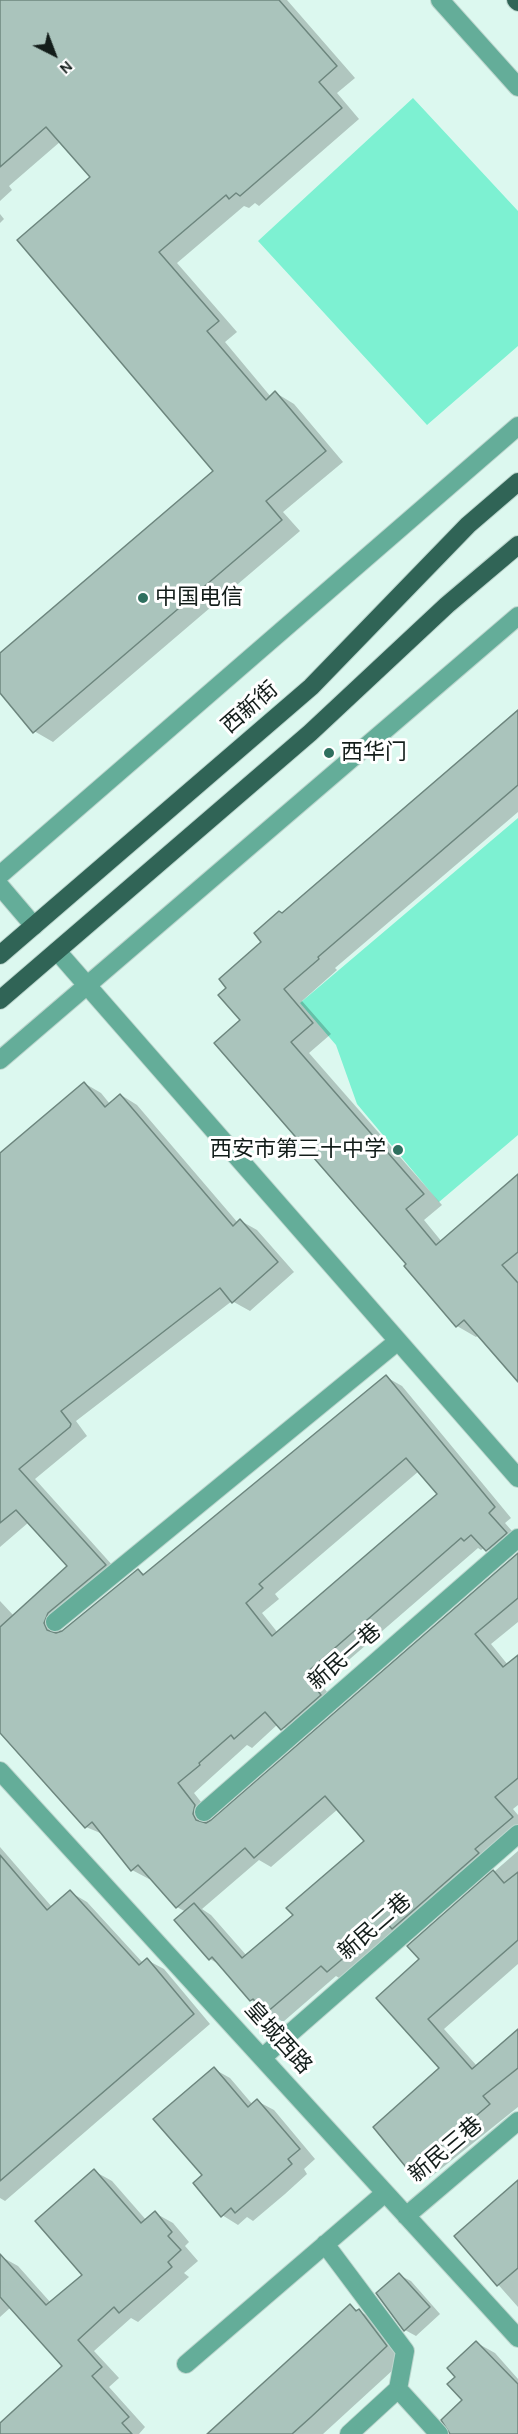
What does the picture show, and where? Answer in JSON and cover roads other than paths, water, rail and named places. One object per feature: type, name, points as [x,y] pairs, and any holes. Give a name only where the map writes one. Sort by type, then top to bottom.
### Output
[{"type":"main road","name":"西新街","points":[[0,956],[311,687],[468,525],[518,482]]},
{"type":"main road","points":[[0,1000],[310,733],[447,605],[518,545]]},
{"type":"street","points":[[440,0],[518,87]]},
{"type":"street","points":[[0,875],[518,426]]},
{"type":"street","points":[[0,1060],[518,616]]},
{"type":"street","points":[[0,886],[34,926]]},
{"type":"street","points":[[57,951],[518,1478]]},
{"type":"street","points":[[55,1622],[398,1341]]},
{"type":"street","name":"新民一巷","points":[[204,1812],[518,1538]]},
{"type":"street","name":"皇城西路","points":[[0,1771],[263,2056],[518,2338]]},
{"type":"street","name":"新民二巷","points":[[263,2056],[518,1834]]},
{"type":"street","name":"新民三巷","points":[[406,2216],[518,2121]]},
{"type":"street","points":[[186,2364],[385,2193]]},
{"type":"street","points":[[325,2244],[405,2351],[398,2389],[349,2434]]},
{"type":"street","points":[[398,2389],[439,2434]]},
{"type":"place","name":"中国电信","points":[[143,598]]},
{"type":"place","name":"西华门","points":[[329,753]]},
{"type":"place","name":"西安市第三十中学","points":[[398,1150]]}]
